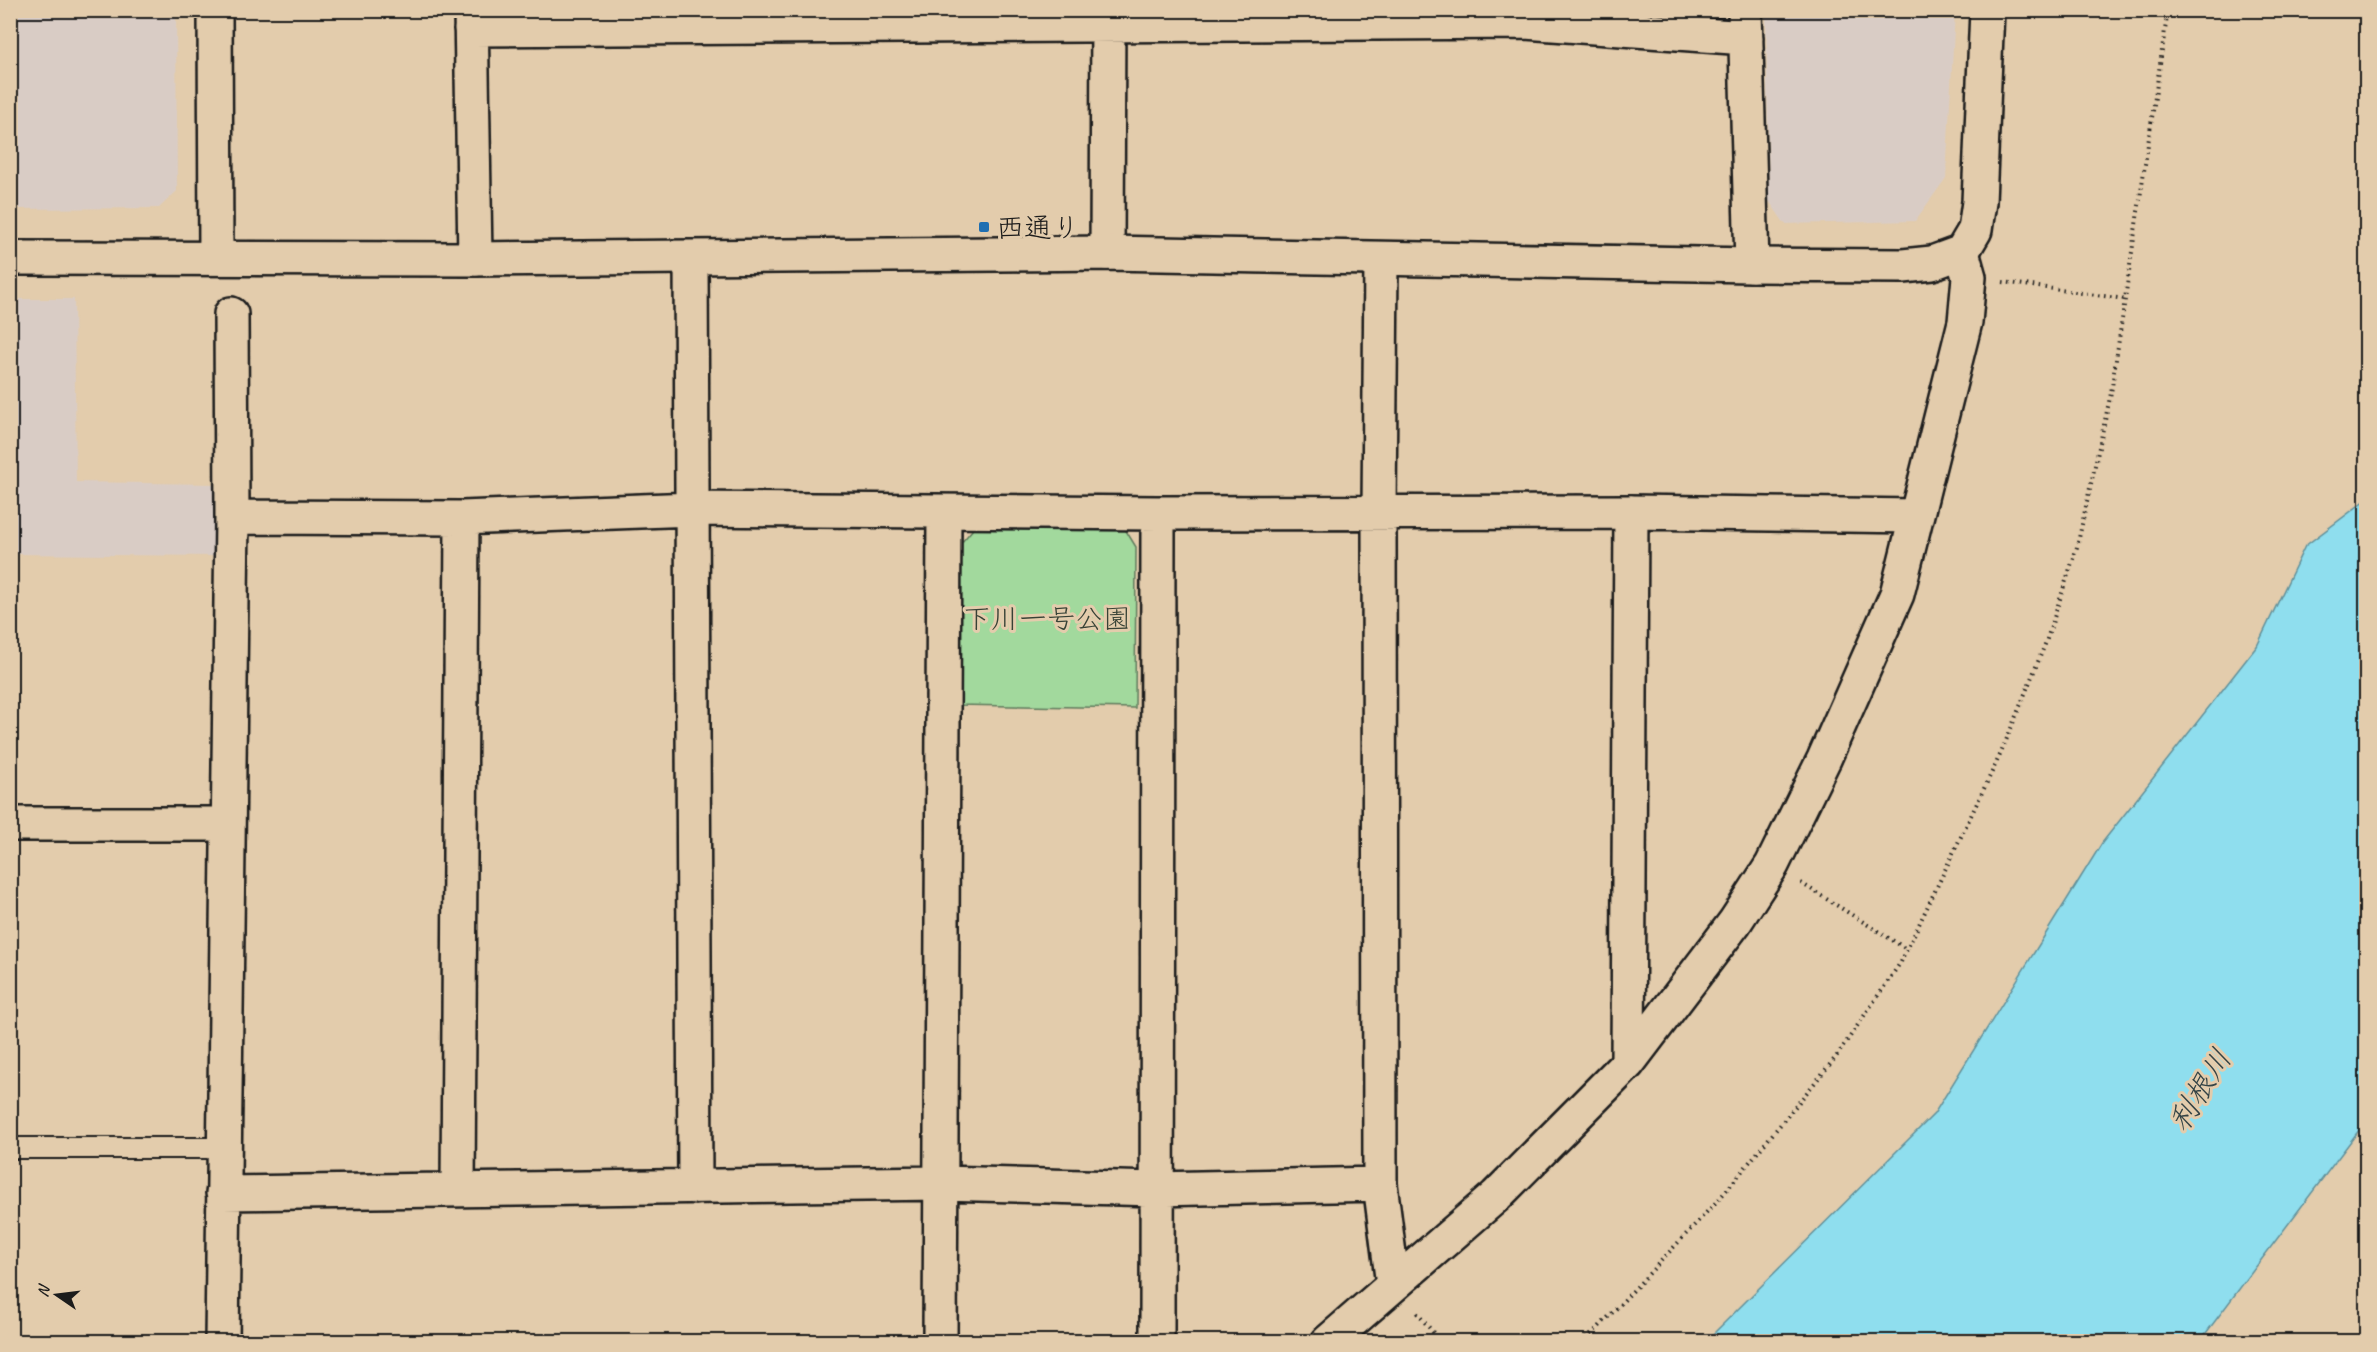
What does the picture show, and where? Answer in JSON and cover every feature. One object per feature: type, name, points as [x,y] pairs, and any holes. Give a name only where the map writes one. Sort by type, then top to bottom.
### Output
[{"type":"street","points":[[215,10],[216,258]]},
{"type":"street","points":[[1328,1341],[1496,1196],[1628,1063],[1735,922],[1772,865],[1824,759],[1898,594],[1965,322],[1965,265],[1975,230],[1978,202],[1987,10]]},
{"type":"street","points":[[475,259],[471,20],[1526,16],[1745,24],[1752,265]]},
{"type":"street","points":[[1107,253],[1108,18]]},
{"type":"street","points":[[10,258],[475,259],[1107,253],[1381,260],[1752,265],[1903,266],[1932,263],[1965,265]]},
{"type":"street","points":[[691,258],[695,1187]]},
{"type":"street","points":[[1381,260],[1378,512],[1380,1184],[1393,1284]]},
{"type":"street","points":[[222,1341],[232,517],[231,314]]},
{"type":"street","points":[[232,517],[462,518],[692,509],[1158,513],[1631,512],[1916,516]]},
{"type":"street","points":[[940,1341],[944,512]]},
{"type":"street","points":[[1628,1063],[1631,512]]},
{"type":"street","points":[[1157,1341],[1158,513]]},
{"type":"street","points":[[458,1190],[462,518]]},
{"type":"street","points":[[10,824],[228,824]]},
{"type":"street","points":[[223,1193],[941,1183],[1156,1189],[1380,1184]]},
{"type":"lane","points":[[10,1148],[223,1148]]},
{"type":"path","points":[[1581,1341],[1598,1328],[1720,1198],[1836,1057],[1908,950],[2001,753],[2046,642],[2077,547],[2111,393],[2168,10]]},
{"type":"path","points":[[1965,265],[2125,299]]},
{"type":"path","points":[[1772,865],[1908,950]]},
{"type":"shaded area","points":[[10,11],[176,11],[177,191],[159,208],[11,209]]},
{"type":"shaded area","points":[[1766,11],[1955,11],[1946,178],[1915,221],[1785,224],[1769,201]]},
{"type":"shaded area","points":[[11,299],[74,299],[76,482],[215,484],[215,556],[11,554]]},
{"type":"green space","name":"下川一号公園","points":[[973,529],[1125,529],[1136,547],[1135,708],[958,705],[956,549]]},
{"type":"water","name":"利根川","points":[[2366,500],[2366,1121],[2200,1341],[1706,1341],[1934,1114],[2102,843],[2257,646],[2305,546]]},
{"type":"place","name":"西通り","points":[[984,227]]}]
